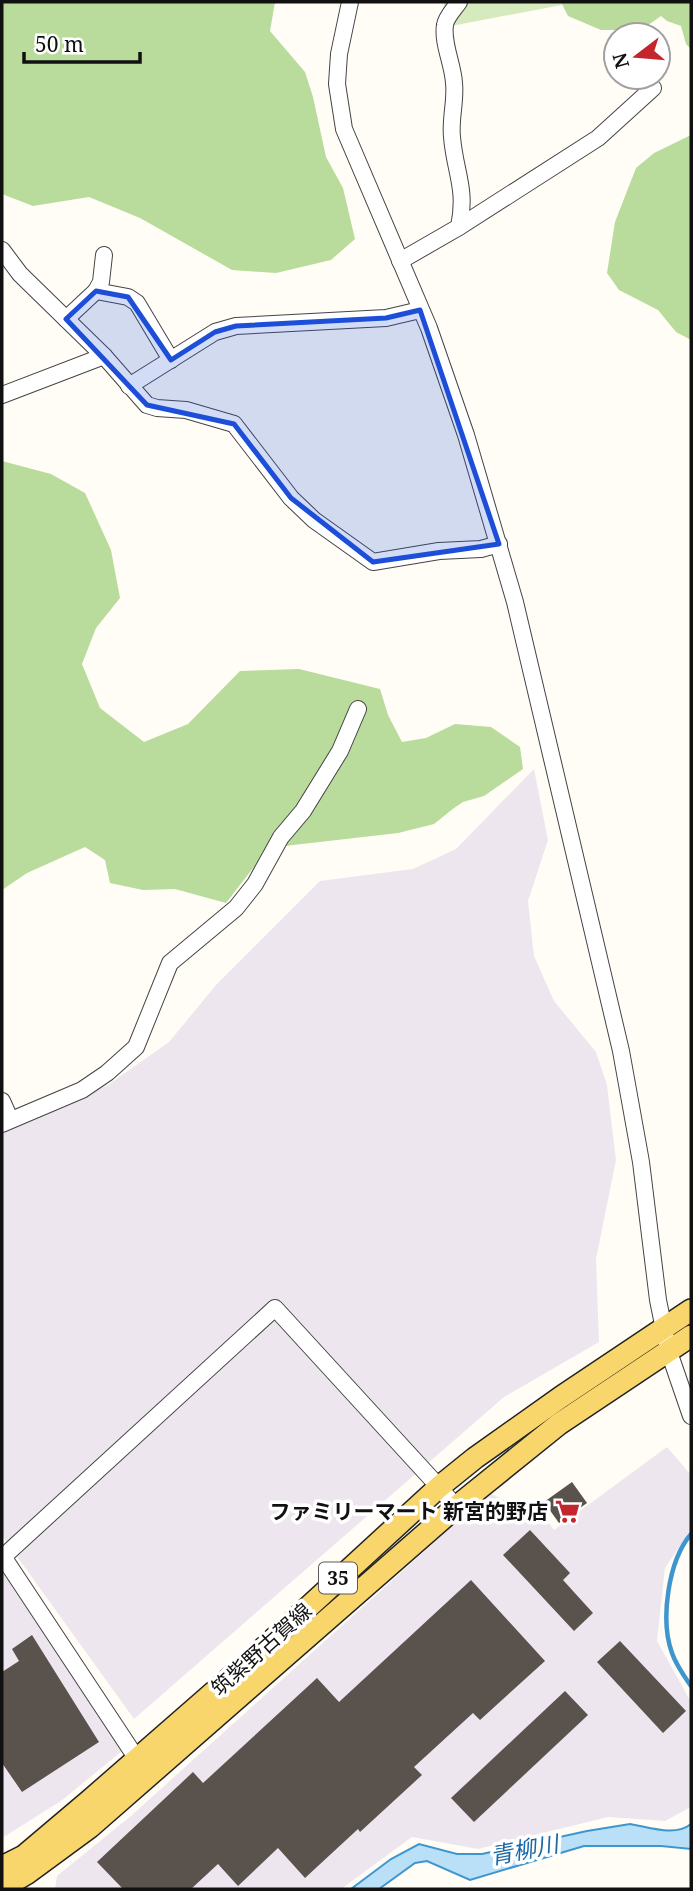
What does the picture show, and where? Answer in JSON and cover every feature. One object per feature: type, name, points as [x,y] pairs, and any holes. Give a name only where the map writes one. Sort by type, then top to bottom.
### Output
[{"type":"main road","name":"筑紫野古賀線","points":[[2,1888],[26,1874],[90,1827],[143,1767],[254,1657],[439,1486],[541,1411],[691,1310]]},
{"type":"main road","name":"筑紫野古賀線","points":[[2,1867],[24,1856],[143,1767],[559,1424],[691,1336]]},
{"type":"street","points":[[350,2],[339,54],[339,108],[344,130],[429,328],[467,435],[515,602],[621,1051],[641,1162],[663,1328],[691,1416]]},
{"type":"street","points":[[459,2],[445,22],[455,86],[451,110],[452,138],[463,188],[460,227]]},
{"type":"street","points":[[400,261],[460,227],[598,138],[650,91]]},
{"type":"street","points":[[2,250],[20,274],[104,356],[147,405],[186,410],[234,424],[291,498],[314,520],[373,562],[439,551],[481,549],[499,544]]},
{"type":"street","points":[[66,319],[96,291],[101,282],[104,255]]},
{"type":"street","points":[[96,291],[128,297],[137,303],[171,359]]},
{"type":"street","points":[[129,386],[215,332],[236,326],[386,318],[420,310]]},
{"type":"street","points":[[2,395],[104,356]]},
{"type":"street","points":[[2,1101],[6,1122],[82,1090],[107,1073],[136,1047],[170,963],[236,908],[255,884],[281,837],[303,811],[340,751],[358,709]]},
{"type":"street","points":[[143,1767],[2,1556],[275,1308],[456,1507]]},
{"type":"highlighted area","points":[[96,291],[128,297],[171,360],[215,332],[236,326],[386,318],[420,310],[499,544],[373,562],[291,498],[234,424],[147,405],[66,319]]},
{"type":"shaded area","points":[[534,769],[548,840],[528,901],[534,956],[554,1001],[596,1052],[607,1085],[616,1160],[596,1259],[599,1342],[504,1397],[134,1719],[3,1537],[2,1132],[25,1116],[70,1102],[108,1085],[169,1042],[216,985],[320,881],[413,869],[456,849]]},
{"type":"shaded area","points":[[667,1447],[691,1475],[691,1529],[665,1568],[657,1641],[691,1702],[691,1807],[665,1821],[608,1817],[478,1849],[412,1837],[341,1889],[55,1889],[57,1876],[132,1815],[489,1493],[513,1504],[539,1509],[554,1530]]},
{"type":"shaded area","points":[[2,1568],[122,1751],[61,1801],[2,1838]]},
{"type":"green space","points":[[2,2],[275,2],[270,31],[305,72],[326,157],[343,188],[355,239],[331,260],[276,273],[232,270],[140,218],[89,197],[33,206],[2,194]]},
{"type":"green space","points":[[443,2],[561,2],[562,5],[451,26]]},
{"type":"green space","points":[[561,2],[691,2],[691,49],[686,44],[681,26],[661,16],[654,21],[602,21],[601,30],[568,16]]},
{"type":"green space","points":[[691,135],[691,340],[676,332],[658,310],[619,290],[607,273],[615,222],[636,168],[654,153]]},
{"type":"green space","points":[[2,461],[51,474],[85,493],[111,550],[120,598],[96,628],[82,664],[100,708],[144,742],[188,724],[240,671],[299,669],[380,689],[388,715],[402,742],[426,738],[455,724],[491,727],[520,747],[523,769],[484,796],[463,802],[434,824],[398,833],[276,847],[257,863],[226,903],[175,889],[143,890],[110,883],[105,860],[85,847],[27,873],[2,890]]},
{"type":"water","name":"青柳川","points":[[630,1824],[670,1831],[691,1824],[691,1849],[661,1846],[584,1846],[470,1880],[427,1861],[415,1863],[379,1889],[351,1889],[391,1859],[419,1844],[457,1854],[482,1854]]},
{"type":"building","points":[[572,1482],[587,1503],[559,1523],[544,1502]]},
{"type":"building","points":[[530,1530],[570,1573],[563,1580],[593,1613],[574,1631],[503,1555]]},
{"type":"building","points":[[471,1580],[545,1661],[480,1720],[473,1713],[414,1767],[422,1775],[305,1878],[278,1848],[238,1886],[218,1864],[191,1889],[123,1889],[97,1862],[193,1772],[203,1783],[317,1678],[339,1702]]},
{"type":"building","points":[[32,1635],[99,1742],[22,1792],[2,1763],[2,1672],[19,1661],[12,1649]]},
{"type":"building","points":[[620,1641],[686,1711],[663,1733],[597,1662]]},
{"type":"building","points":[[565,1691],[588,1715],[474,1822],[451,1798]]},
{"type":"waterway","points":[[691,1534],[677,1559],[668,1591],[667,1608],[668,1640],[680,1670],[691,1686]]},
{"type":"place","name":"ファミリーマート 新宮的野店","points":[[568,1511]]}]
